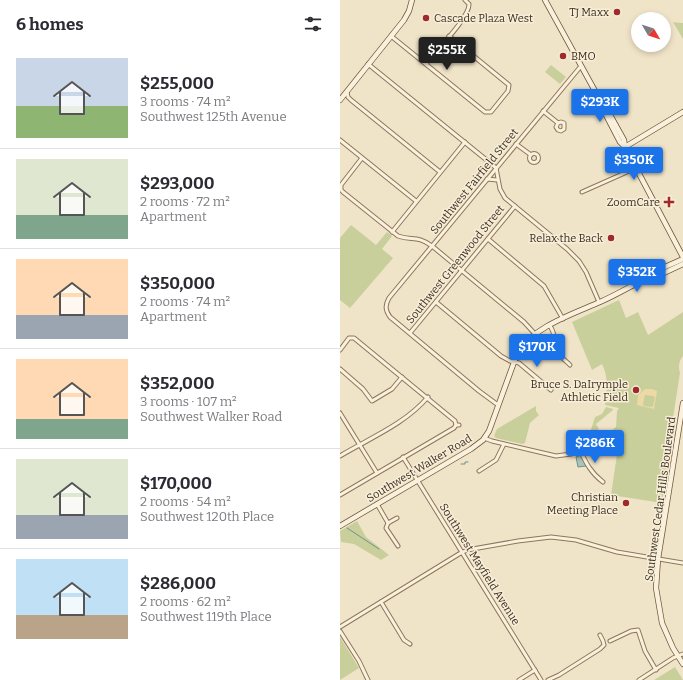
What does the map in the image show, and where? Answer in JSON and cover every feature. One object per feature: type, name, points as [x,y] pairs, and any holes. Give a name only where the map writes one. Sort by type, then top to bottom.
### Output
[{"type":"main road","points":[[340,100],[406,17],[412,0]]},
{"type":"main road","points":[[545,0],[606,111],[606,116],[620,142],[625,147],[683,258]]},
{"type":"main road","points":[[625,147],[683,112]]},
{"type":"main road","name":"Southwest Walker Road","points":[[340,525],[471,449],[484,438],[491,427],[514,362],[522,347],[535,334],[647,278],[649,274],[683,258]]},
{"type":"main road","name":"Southwest Walker Road","points":[[647,278],[651,279],[683,264]]},
{"type":"main road","name":"Southwest Cedar Hills Boulevard","points":[[683,403],[658,559],[656,588],[662,623],[668,638],[683,664]]},
{"type":"street","points":[[426,64],[467,12],[469,4],[465,0]]},
{"type":"street","points":[[391,35],[485,112],[492,111],[509,90],[508,84],[449,36]]},
{"type":"street","points":[[368,64],[496,168],[497,180],[501,193],[579,261],[586,272],[599,302]]},
{"type":"street","name":"Southwest Fairfield Street","points":[[410,334],[390,317],[386,309],[389,298],[581,66]]},
{"type":"street","points":[[347,92],[348,97],[440,172]]},
{"type":"street","points":[[543,111],[558,123]]},
{"type":"street","points":[[340,140],[416,201]]},
{"type":"street","points":[[392,232],[464,142]]},
{"type":"street","points":[[516,144],[531,156]]},
{"type":"street","points":[[362,158],[340,187],[343,192],[392,232],[404,238],[419,239],[432,246],[524,322],[535,334]]},
{"type":"street","points":[[582,192],[636,168]]},
{"type":"street","points":[[487,179],[497,180]]},
{"type":"street","name":"Southwest Greenwood Street","points":[[410,334],[515,206]]},
{"type":"street","points":[[488,239],[544,286],[563,319]]},
{"type":"street","points":[[436,302],[501,356],[510,362],[519,363],[551,390]]},
{"type":"street","points":[[550,326],[555,336],[556,347],[559,354],[570,365]]},
{"type":"street","points":[[410,334],[498,405]]},
{"type":"street","points":[[340,350],[351,337],[355,339],[428,397],[455,420],[457,425],[340,495]]},
{"type":"street","points":[[340,369],[363,389],[372,401],[392,389],[402,377]]},
{"type":"street","points":[[340,456],[409,416],[428,397]]},
{"type":"street","points":[[340,413],[377,473]]},
{"type":"street","points":[[484,438],[556,456],[571,454],[586,446]]},
{"type":"street","points":[[479,471],[496,460],[504,444]]},
{"type":"street","points":[[580,450],[589,469],[594,476],[602,482]]},
{"type":"street","name":"Southwest Mayfield Avenue","points":[[404,457],[541,680]]},
{"type":"street","points":[[377,504],[388,523]]},
{"type":"street","points":[[397,518],[388,523],[386,528],[398,546]]},
{"type":"street","points":[[340,627],[462,552],[518,541],[551,537],[576,540],[617,552],[683,563]]},
{"type":"street","points":[[380,602],[404,640],[410,644]]},
{"type":"street","points":[[610,641],[631,631],[638,630],[645,651],[656,670]]},
{"type":"street","points":[[340,631],[359,661],[368,680]]},
{"type":"street","points":[[548,680],[559,675],[600,649],[604,645],[600,636]]},
{"type":"street","points":[[639,680],[683,654]]},
{"type":"street","points":[[519,680],[535,670]]},
{"type":"green space","points":[[673,22],[683,23],[683,39]]},
{"type":"green space","points":[[551,65],[566,77],[560,84],[545,72]]},
{"type":"green space","points":[[351,225],[376,245],[387,232],[392,236],[382,249],[393,258],[350,308],[340,300],[340,238]]},
{"type":"green space","points":[[619,300],[626,318],[638,312],[648,335],[683,312],[683,356],[679,364],[680,373],[673,418],[675,419],[662,503],[611,495],[619,441],[612,430],[616,427],[617,411],[619,408],[605,405],[607,384],[606,374],[602,364],[592,370],[572,322]]},
{"type":"green space","points":[[536,406],[536,411],[539,415],[530,423],[525,443],[522,444],[496,438],[494,436],[497,429]]},
{"type":"green space","points":[[606,407],[613,410],[596,424],[599,429],[596,431],[594,437],[589,436],[595,417],[602,414]]},
{"type":"green space","points":[[357,521],[366,537],[389,555],[381,560],[354,544],[341,542],[340,531]]},
{"type":"green space","points":[[340,637],[359,668],[340,680]]},
{"type":"green space","points":[[675,667],[683,680],[654,680]]},
{"type":"sand","points":[[645,389],[657,391],[654,409],[637,405],[638,395]],"holes":[[[645,395],[655,397],[653,406],[644,406]]]},
{"type":"water","points":[[581,455],[586,466],[578,467],[576,457]]},
{"type":"waterway","points":[[461,464],[468,462]]},
{"type":"waterway","points":[[347,528],[379,549]]},
{"type":"place","name":"TJ Maxx","points":[[617,12]]},
{"type":"place","name":"Cascade Plaza West","points":[[426,18]]},
{"type":"place","name":"BMO","points":[[563,56]]},
{"type":"place","name":"ZoomCare","points":[[669,202]]},
{"type":"place","name":"Relax the Back","points":[[611,238]]},
{"type":"place","name":"Bruce S. DaIrymple Athletic Field","points":[[636,390]]},
{"type":"place","name":"Christian Meeting Place","points":[[626,503]]}]
